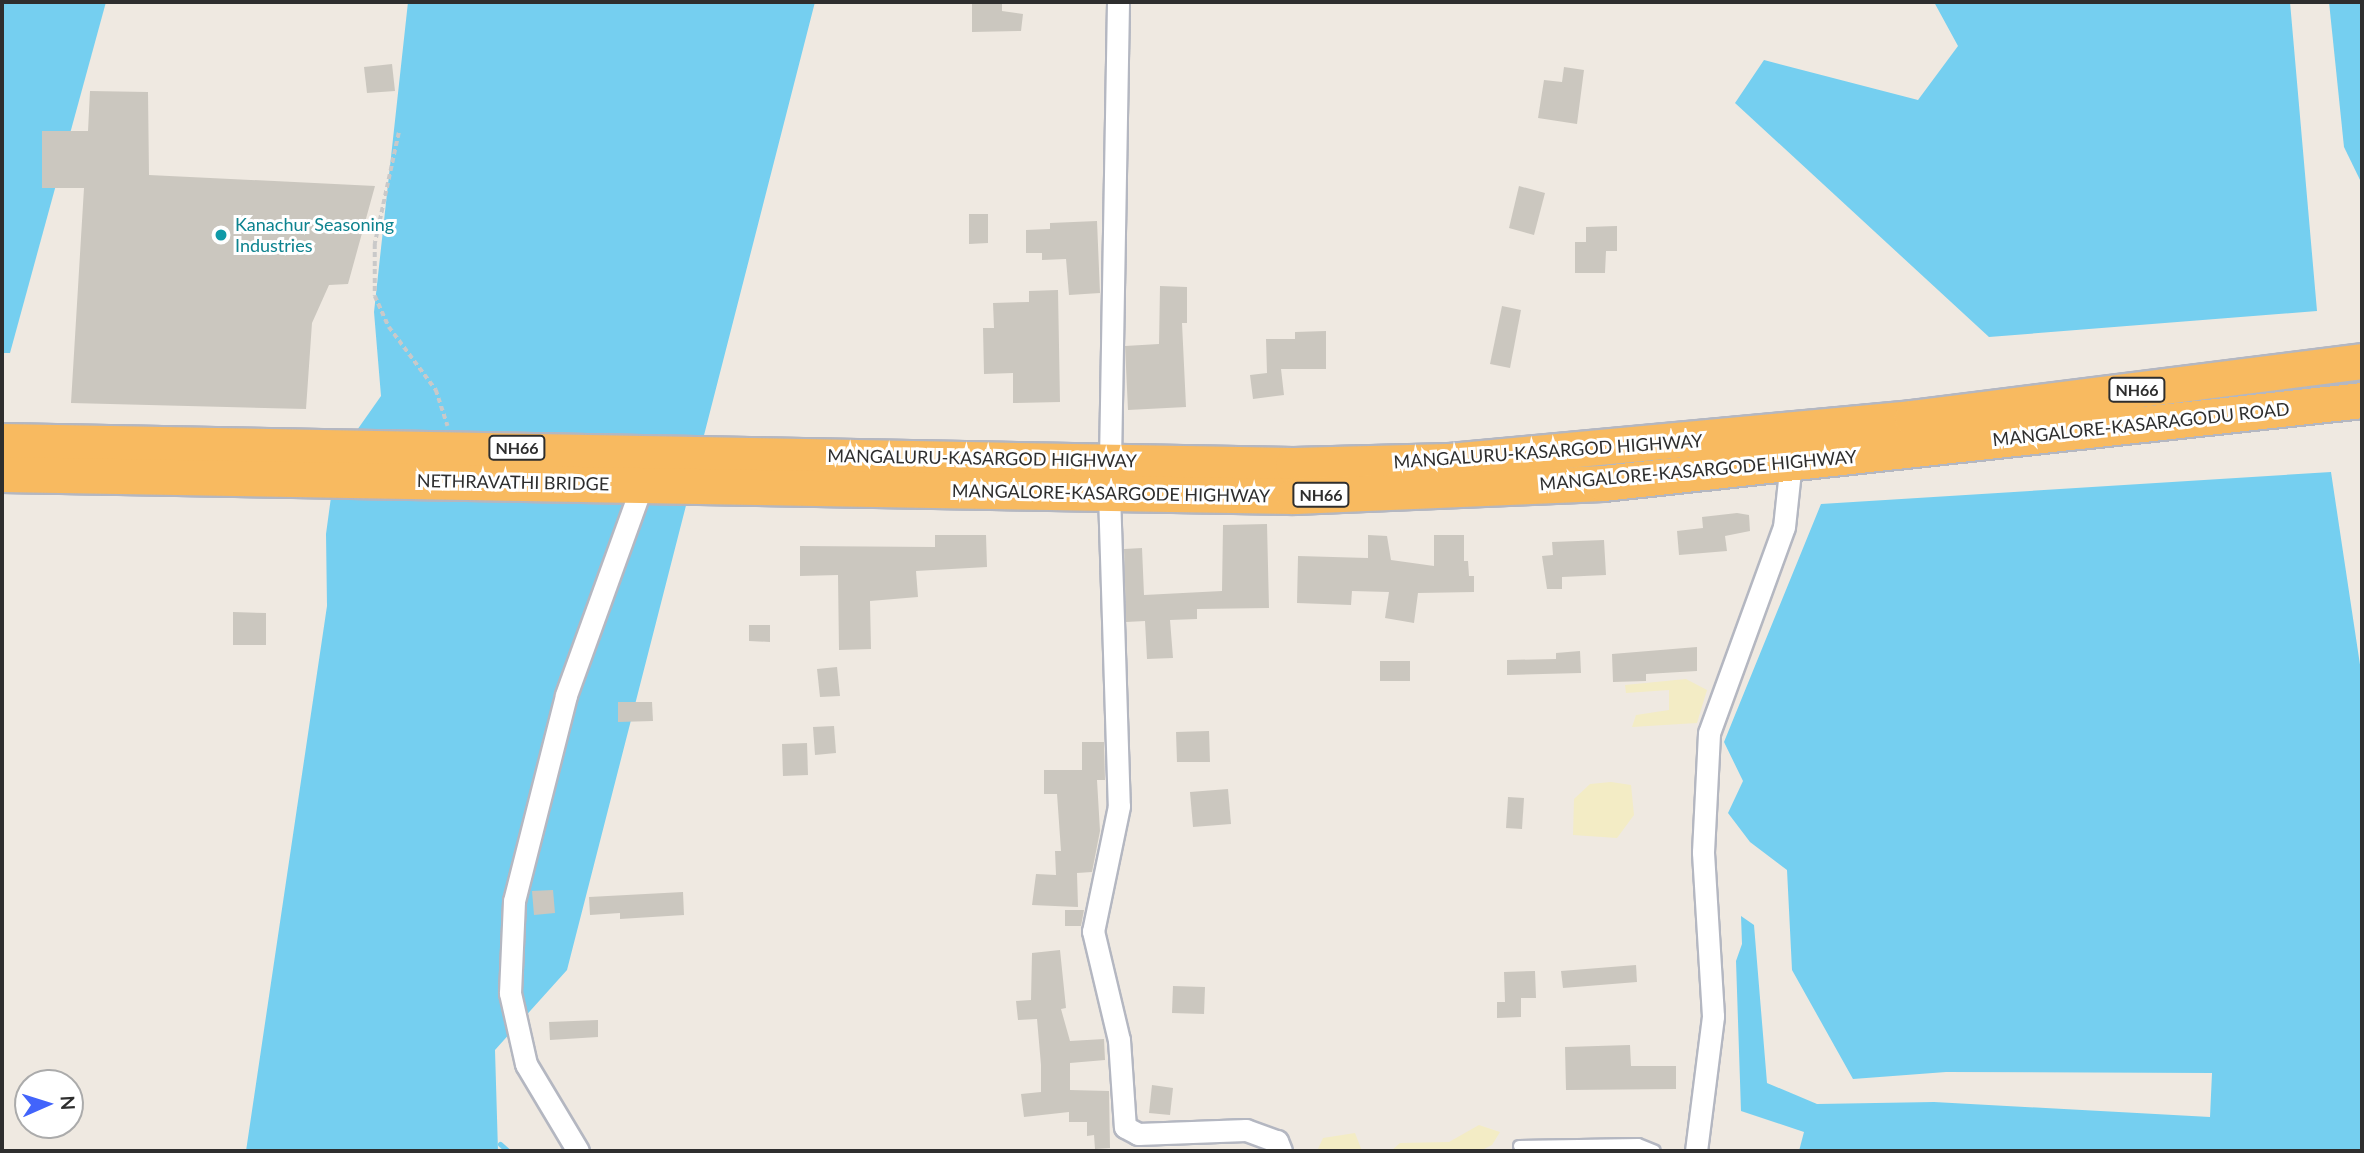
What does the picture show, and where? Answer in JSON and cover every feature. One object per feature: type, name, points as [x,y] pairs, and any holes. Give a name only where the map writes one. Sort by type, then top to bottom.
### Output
[{"type":"highway","name":"MANGALURU-KASARGOD HIGHWAY","points":[[730,452],[1109,477],[1293,465],[1448,461],[1916,433],[2362,361]]},
{"type":"highway","name":"MANGALORE-KASARAGODU ROAD","points":[[1916,433],[2362,400]]},
{"type":"highway","name":"MANGALORE-KASARGODE HIGHWAY","points":[[719,486],[1109,477],[1294,496],[1589,484],[1791,461],[1916,433]]},
{"type":"highway","name":"NH66","points":[[2,441],[306,461]]},
{"type":"highway","name":"NETHRAVATHI BRIDGE","points":[[306,461],[456,447],[730,452]]},
{"type":"highway","name":"NETHRAVATHI BRIDGE","points":[[306,461],[642,485],[719,486]]},
{"type":"highway","name":"NH66","points":[[2,474],[306,461]]},
{"type":"street","points":[[1118,2],[1109,477],[1119,806],[1093,931],[1119,1040],[1125,1127],[1138,1134],[1246,1130],[1277,1141],[1281,1151]]},
{"type":"street","points":[[1696,1151],[1713,1016],[1703,852],[1709,733],[1784,527],[1791,461]]},
{"type":"street","points":[[578,1151],[526,1064],[510,993],[514,901],[566,695],[642,485]]},
{"type":"lane","points":[[1519,1146],[1638,1144],[1655,1151]]},
{"type":"path","points":[[399,134],[376,244],[375,296],[389,327],[436,390],[456,447]]},
{"type":"sand","points":[[1686,679],[1707,690],[1697,723],[1632,727],[1636,715],[1669,710],[1669,690],[1626,693],[1625,685]]},
{"type":"sand","points":[[1611,782],[1631,785],[1634,815],[1617,838],[1573,835],[1574,799],[1590,784]]},
{"type":"sand","points":[[1479,1125],[1500,1132],[1492,1145],[1480,1151],[1391,1151],[1400,1143],[1449,1142]]},
{"type":"sand","points":[[1355,1133],[1362,1151],[1317,1151],[1323,1138]]},
{"type":"water","points":[[2,2],[106,2],[10,353],[2,353]]},
{"type":"water","points":[[408,2],[815,2],[567,970],[495,1050],[498,1151],[246,1151],[327,606],[326,534],[336,460],[381,396],[374,312]]},
{"type":"water","points":[[1934,2],[2290,2],[2317,311],[1989,337],[1735,103],[1764,60],[1918,100],[1958,46]]},
{"type":"water","points":[[2329,2],[2362,2],[2362,184],[2344,147]]},
{"type":"water","points":[[2331,472],[2362,678],[2362,1151],[1799,1151],[1804,1132],[1741,1111],[1736,961],[1742,944],[1741,916],[1754,925],[1767,1083],[1817,1104],[1934,1102],[2210,1117],[2212,1073],[1946,1072],[1853,1079],[1792,970],[1787,870],[1750,842],[1728,813],[1743,781],[1724,742],[1821,504]]},
{"type":"building","points":[[972,2],[1002,2],[1002,11],[1023,14],[1021,31],[972,32]]},
{"type":"building","points":[[392,64],[395,91],[367,93],[364,67]]},
{"type":"building","points":[[1564,67],[1584,70],[1577,124],[1538,118],[1544,80],[1562,82]]},
{"type":"building","name":"Kanachur Seasoning Industries","points":[[90,91],[148,92],[149,175],[375,186],[348,284],[329,285],[312,323],[306,409],[71,403],[84,188],[42,188],[42,131],[88,131]]},
{"type":"building","points":[[1519,186],[1545,193],[1534,235],[1509,228]]},
{"type":"building","points":[[969,214],[988,214],[988,243],[969,244]]},
{"type":"building","points":[[1097,221],[1100,293],[1069,295],[1066,259],[1042,260],[1042,253],[1026,253],[1026,230],[1050,229],[1050,223]]},
{"type":"building","points":[[1617,226],[1617,251],[1606,251],[1605,273],[1575,273],[1575,242],[1586,242],[1586,227]]},
{"type":"building","points":[[1160,286],[1187,287],[1187,323],[1182,323],[1186,407],[1128,410],[1125,346],[1159,344]]},
{"type":"building","points":[[1058,290],[1060,402],[1013,403],[1013,373],[984,374],[983,328],[994,328],[993,303],[1029,302],[1029,291]]},
{"type":"building","points":[[1502,306],[1521,310],[1510,368],[1490,364]]},
{"type":"building","points":[[1326,331],[1326,369],[1281,369],[1284,395],[1253,399],[1250,375],[1267,373],[1266,339],[1295,339],[1295,332]]},
{"type":"building","points":[[1737,513],[1749,515],[1750,531],[1725,536],[1727,551],[1679,555],[1677,531],[1703,528],[1702,517]]},
{"type":"building","points":[[1267,524],[1269,608],[1197,609],[1197,619],[1170,620],[1173,658],[1147,659],[1145,621],[1126,622],[1124,549],[1142,548],[1144,595],[1222,591],[1223,525]]},
{"type":"building","points":[[935,535],[986,535],[987,567],[916,571],[918,597],[870,601],[871,649],[839,650],[838,575],[800,576],[800,546],[935,547]]},
{"type":"building","points":[[1368,535],[1387,536],[1391,560],[1434,566],[1434,535],[1464,535],[1464,561],[1468,561],[1469,576],[1474,576],[1474,592],[1418,593],[1414,623],[1385,618],[1389,592],[1352,591],[1351,605],[1297,603],[1298,556],[1368,558]]},
{"type":"building","points":[[1604,540],[1606,575],[1562,577],[1562,589],[1547,589],[1542,556],[1553,555],[1552,542]]},
{"type":"building","points":[[233,612],[266,613],[266,645],[233,645]]},
{"type":"building","points":[[749,625],[770,625],[770,642],[749,641]]},
{"type":"building","points":[[1697,647],[1697,671],[1646,674],[1646,681],[1613,682],[1612,654]]},
{"type":"building","points":[[1580,651],[1581,673],[1507,675],[1507,660],[1556,659],[1556,653]]},
{"type":"building","points":[[1380,661],[1410,661],[1410,681],[1380,681]]},
{"type":"building","points":[[837,667],[840,696],[820,697],[817,669]]},
{"type":"building","points":[[618,702],[652,702],[653,721],[618,722]]},
{"type":"building","points":[[834,726],[836,753],[815,755],[813,727]]},
{"type":"building","points":[[1209,731],[1210,762],[1177,762],[1176,732]]},
{"type":"building","points":[[1082,742],[1104,742],[1105,780],[1097,780],[1100,831],[1092,872],[1077,873],[1078,907],[1032,905],[1036,874],[1056,875],[1055,851],[1061,851],[1057,794],[1044,794],[1044,770],[1082,770]]},
{"type":"building","points":[[807,743],[808,775],[783,776],[782,744]]},
{"type":"building","points":[[1228,789],[1231,824],[1193,827],[1190,792]]},
{"type":"building","points":[[1508,797],[1524,798],[1522,829],[1506,828]]},
{"type":"building","points":[[553,890],[555,913],[534,915],[532,891]]},
{"type":"building","points":[[683,892],[684,915],[620,919],[620,913],[590,915],[589,897]]},
{"type":"building","points":[[1065,910],[1084,910],[1081,926],[1065,926]]},
{"type":"building","points":[[1060,950],[1066,1008],[1061,1009],[1070,1041],[1104,1039],[1105,1060],[1070,1063],[1070,1090],[1109,1091],[1110,1148],[1095,1149],[1094,1135],[1087,1136],[1087,1122],[1069,1122],[1069,1112],[1024,1117],[1021,1094],[1041,1092],[1041,1065],[1037,1019],[1018,1020],[1016,1001],[1031,1000],[1032,953]]},
{"type":"building","points":[[1636,965],[1637,982],[1563,988],[1561,971]]},
{"type":"building","points":[[1535,971],[1536,998],[1521,998],[1521,1017],[1497,1018],[1497,1002],[1505,1002],[1504,972]]},
{"type":"building","points":[[1173,986],[1205,987],[1204,1014],[1172,1013]]},
{"type":"building","points":[[598,1020],[598,1037],[550,1040],[549,1022]]},
{"type":"building","points":[[1630,1045],[1631,1066],[1676,1066],[1676,1089],[1566,1090],[1565,1047]]},
{"type":"building","points":[[1152,1085],[1173,1088],[1170,1115],[1149,1113]]},
{"type":"waterway","points":[[500,1144],[508,1151]]},
{"type":"place","name":"Kanachur Seasoning Industries","points":[[221,235]]}]
